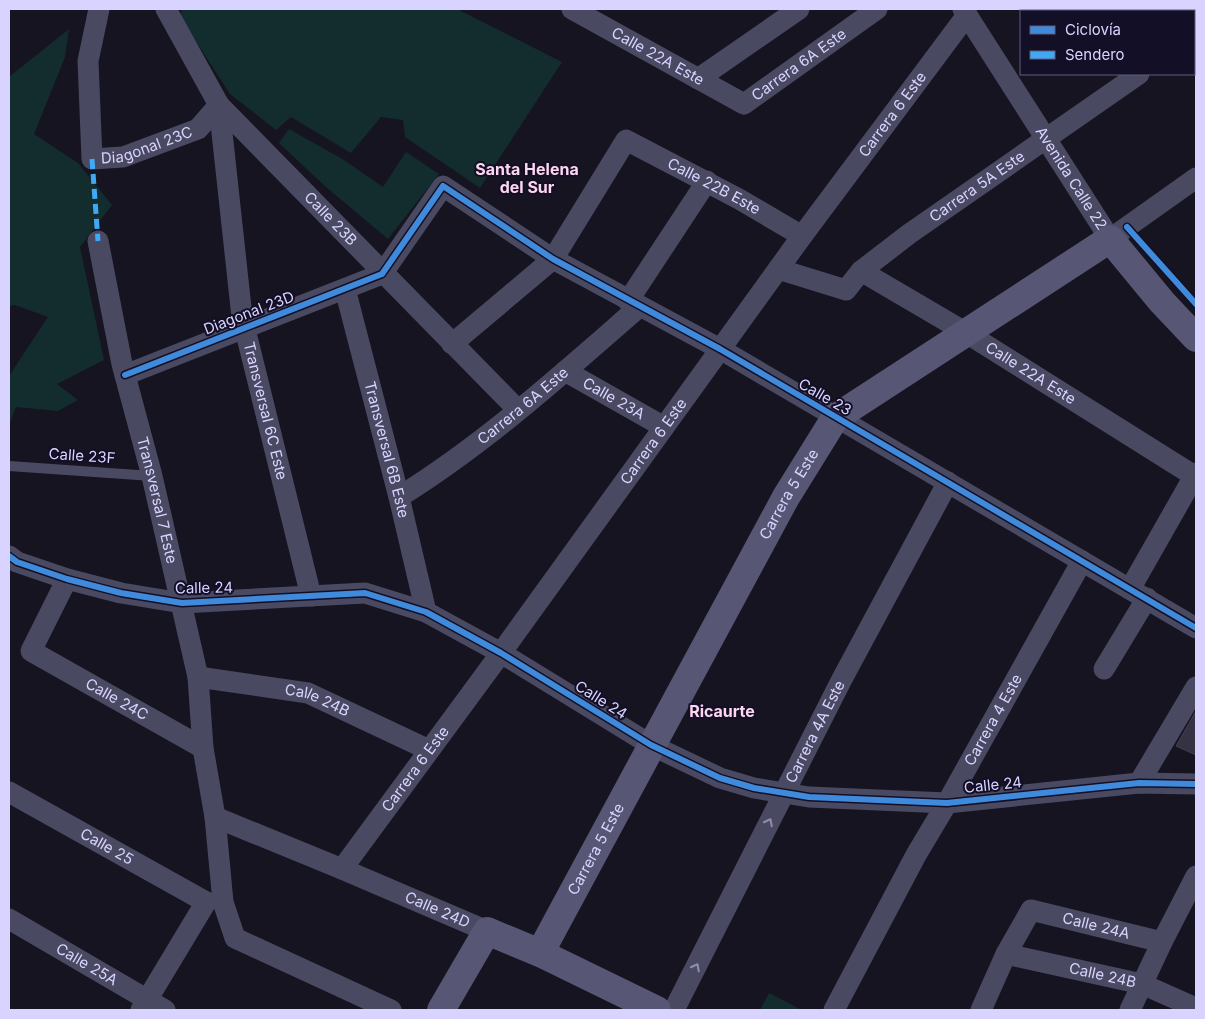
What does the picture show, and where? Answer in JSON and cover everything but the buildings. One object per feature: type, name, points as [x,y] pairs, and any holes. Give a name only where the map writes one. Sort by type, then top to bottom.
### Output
[{"type":"street","name":"Diagonal 23C","points":[[99,9],[88,61],[92,159],[123,157],[198,128],[219,105]]},
{"type":"street","name":"Calle 23B","points":[[166,9],[219,105],[382,274],[518,410]]},
{"type":"street","name":"Calle 22A Este","points":[[572,9],[744,104]]},
{"type":"street","points":[[592,21],[609,9]]},
{"type":"street","points":[[698,79],[799,9]]},
{"type":"street","name":"Carrera 6A Este","points":[[744,104],[877,9]]},
{"type":"street","name":"Avenida Calle 22","points":[[965,12],[1110,239],[1162,302],[1196,338]]},
{"type":"street","name":"Carrera 6 Este","points":[[342,868],[501,653],[965,12]]},
{"type":"street","name":"Carrera 5A Este","points":[[778,269],[846,290],[861,271],[908,234],[1138,75]]},
{"type":"street","name":"Transversal 6C Este","points":[[219,105],[242,317],[311,596]]},
{"type":"street","name":"Calle 22B Este","points":[[553,259],[626,140],[707,181],[802,236]]},
{"type":"street","name":"Carrera 5 Este","points":[[540,953],[786,497],[835,418],[1110,239],[1196,178]]},
{"type":"street","name":"Carrera 6A Este","points":[[399,497],[440,471],[518,410],[565,371],[634,304],[707,181]]},
{"type":"street","name":"Calle 23","points":[[382,274],[443,186],[553,259],[720,349],[1196,628]]},
{"type":"street","name":"Transversal 7 Este","points":[[98,241],[125,375],[152,476],[198,677],[203,748],[215,817],[214,902],[236,938],[391,1010]]},
{"type":"street","points":[[452,344],[553,259]]},
{"type":"street","name":"Calle 22A Este","points":[[861,271],[965,332],[1196,476]]},
{"type":"street","name":"Diagonal 23D","points":[[125,375],[382,274]]},
{"type":"street","name":"Transversal 6B Este","points":[[345,289],[399,497],[426,612]]},
{"type":"street","name":"Calle 23A","points":[[565,371],[664,427]]},
{"type":"street","points":[[1104,669],[1138,593],[1196,476]]},
{"type":"street","name":"Carrera 4A Este","points":[[674,1010],[783,793],[948,482]]},
{"type":"street","name":"Calle 24","points":[[9,556],[17,562],[67,579],[121,593],[182,603],[365,593],[426,612],[501,653],[651,745],[720,778],[754,788],[809,797],[948,803],[1139,784],[1196,784]]},
{"type":"street","name":"Carrera 4 Este","points":[[834,1010],[916,855],[948,803],[1082,562]]},
{"type":"street","name":"Calle 24C","points":[[67,579],[31,651],[203,748]]},
{"type":"street","name":"Calle 24B","points":[[198,677],[308,693],[429,750]]},
{"type":"street","points":[[1139,784],[1196,687]]},
{"type":"street","name":"Calle 25","points":[[9,792],[214,902]]},
{"type":"street","name":"Calle 24D","points":[[215,817],[342,868],[540,953],[656,1010]]},
{"type":"street","points":[[1130,1010],[1196,876]]},
{"type":"street","points":[[144,1005],[214,902]]},
{"type":"street","name":"Calle 24A","points":[[1006,954],[1031,910],[1162,942]]},
{"type":"street","name":"Calle 25A","points":[[9,919],[144,1005],[165,1010]]},
{"type":"street","points":[[441,1010],[487,931]]},
{"type":"street","points":[[981,1010],[1006,954]]},
{"type":"street","name":"Calle 24B","points":[[1006,954],[1142,984],[1196,1008]]},
{"type":"lane","name":"Calle 23F","points":[[9,466],[152,476]]},
{"type":"green space","points":[[182,9],[457,9],[562,62],[480,188],[405,137],[403,120],[381,117],[351,153],[291,117],[276,130],[230,94],[180,17]]},
{"type":"green space","points":[[69,29],[65,57],[34,134],[78,163],[112,205],[80,247],[104,360],[57,384],[78,400],[58,411],[16,407],[9,425],[9,376],[48,317],[15,305],[9,306],[9,77]]},
{"type":"green space","points":[[289,129],[344,160],[383,187],[406,152],[439,174],[388,239],[326,187],[279,143]]},
{"type":"green space","points":[[769,993],[802,1010],[760,1010]]},
{"type":"marked path","points":[[92,159],[98,241]]},
{"type":"cycle path","points":[[125,375],[382,274],[443,186],[553,259],[720,349],[1196,628]]},
{"type":"cycle path","points":[[1127,227],[1196,304]]},
{"type":"cycle path","points":[[9,556],[17,562],[67,579],[121,593],[182,603],[365,593],[426,612],[501,653],[651,745],[720,778],[754,788],[809,797],[947,803],[1139,783],[1196,784]]},
{"type":"district","name":"Santa Helena del Sur","points":[[527,178]]},
{"type":"district","name":"Ricaurte","points":[[722,711]]}]
